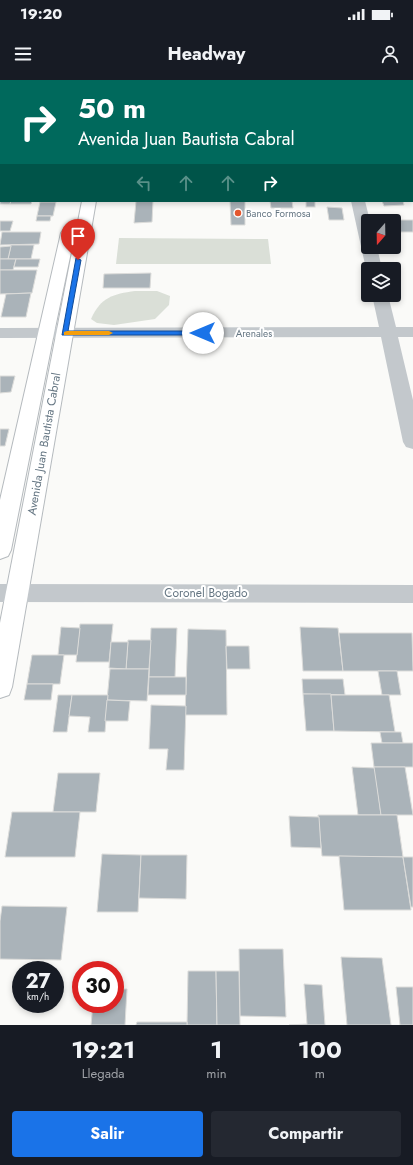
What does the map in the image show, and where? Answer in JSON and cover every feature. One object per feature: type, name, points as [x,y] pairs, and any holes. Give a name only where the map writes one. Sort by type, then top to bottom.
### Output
[{"type":"main road","name":"Avenida Juan Bautista Cabral","points":[[0,686],[9,593],[55,333],[76,202]]},
{"type":"main road","name":"Avenida Juan Bautista Cabral","points":[[0,550],[89,202]]},
{"type":"street","points":[[358,202],[361,214]]},
{"type":"street","points":[[382,302],[413,442]]},
{"type":"street","name":"Arenales","points":[[0,333],[413,332]]},
{"type":"street","name":"Coronel Bogado","points":[[9,593],[413,594]]},
{"type":"shaded area","points":[[119,238],[268,239],[271,264],[116,264]]},
{"type":"shaded area","points":[[135,291],[157,291],[170,296],[169,305],[155,319],[114,325],[97,323],[91,319],[99,306],[108,298],[114,295]]},
{"type":"building","points":[[0,202],[11,202],[10,204],[0,204]]},
{"type":"building","points":[[11,202],[32,202],[31,204],[10,204]]},
{"type":"building","points":[[40,202],[56,202],[53,216],[37,216]]},
{"type":"building","points":[[136,202],[153,202],[152,222],[134,223]]},
{"type":"building","name":"Banco Formosa","points":[[230,202],[245,202],[245,225],[231,225]]},
{"type":"building","points":[[270,202],[292,202],[293,208],[271,208]]},
{"type":"building","points":[[306,202],[315,202],[315,207],[306,207]]},
{"type":"building","points":[[382,202],[403,202],[404,205],[384,206]]},
{"type":"building","points":[[327,207],[342,208],[344,220],[329,220]]},
{"type":"building","points":[[37,216],[51,216],[50,221],[36,221]]},
{"type":"building","points":[[401,220],[413,220],[413,232],[401,232]]},
{"type":"building","points":[[0,221],[13,221],[10,231],[0,231]]},
{"type":"building","points":[[2,232],[41,232],[39,244],[0,245]]},
{"type":"building","points":[[11,245],[34,245],[31,259],[8,259]]},
{"type":"building","points":[[11,246],[8,259],[0,259],[0,247]]},
{"type":"building","points":[[0,259],[16,259],[13,270],[0,270]]},
{"type":"building","points":[[16,259],[40,259],[38,267],[14,267]]},
{"type":"building","points":[[0,270],[37,270],[32,293],[0,294]]},
{"type":"building","points":[[151,273],[150,288],[103,288],[104,274]]},
{"type":"building","points":[[31,293],[26,317],[1,317],[6,294]]},
{"type":"building","points":[[0,376],[15,376],[11,392],[0,393]]},
{"type":"building","points":[[0,429],[9,429],[5,446],[0,446]]},
{"type":"building","points":[[80,624],[113,624],[109,662],[76,662]]},
{"type":"building","points":[[61,627],[80,628],[77,655],[58,655]]},
{"type":"building","points":[[300,627],[338,628],[343,671],[303,671]]},
{"type":"building","points":[[151,628],[177,628],[175,677],[149,677]]},
{"type":"building","points":[[188,629],[226,630],[227,715],[185,715]]},
{"type":"building","points":[[339,633],[412,633],[413,671],[343,671]]},
{"type":"building","points":[[128,640],[151,640],[149,669],[126,669]]},
{"type":"building","points":[[111,642],[128,642],[126,669],[109,668]]},
{"type":"building","points":[[226,646],[249,646],[250,669],[227,669]]},
{"type":"building","points":[[32,655],[64,655],[60,684],[27,684]]},
{"type":"building","points":[[110,669],[149,669],[147,701],[107,700]]},
{"type":"building","points":[[378,671],[397,671],[401,695],[382,695]]},
{"type":"building","points":[[149,677],[186,677],[186,695],[148,695]]},
{"type":"building","points":[[302,679],[343,679],[345,695],[303,694]]},
{"type":"building","points":[[27,684],[53,684],[51,700],[24,700]]},
{"type":"building","points":[[303,694],[331,694],[334,731],[306,731]]},
{"type":"building","points":[[58,695],[72,695],[67,732],[53,732]]},
{"type":"building","points":[[72,695],[108,695],[105,732],[88,732],[90,717],[69,716]]},
{"type":"building","points":[[331,695],[389,695],[395,732],[334,731]]},
{"type":"building","points":[[107,700],[130,701],[128,721],[105,721]]},
{"type":"building","points":[[151,705],[186,706],[184,770],[166,770],[168,749],[149,749]]},
{"type":"building","points":[[380,732],[401,732],[403,743],[382,743]]},
{"type":"building","points":[[371,743],[413,743],[413,767],[374,767]]},
{"type":"building","points":[[352,767],[375,768],[381,815],[358,815]]},
{"type":"building","points":[[374,767],[405,767],[413,815],[381,815]]},
{"type":"building","points":[[58,773],[100,773],[96,812],[53,812]]},
{"type":"building","points":[[12,812],[80,812],[75,857],[5,857]]},
{"type":"building","points":[[318,815],[397,815],[403,857],[322,856]]},
{"type":"building","points":[[289,816],[319,817],[321,848],[291,847]]},
{"type":"building","points":[[102,854],[141,855],[138,912],[97,912]]},
{"type":"building","points":[[141,855],[187,855],[186,899],[139,898]]},
{"type":"building","points":[[339,856],[403,857],[411,910],[344,910]]},
{"type":"building","points":[[403,857],[413,857],[413,907],[411,907]]},
{"type":"building","points":[[2,906],[67,907],[61,960],[0,959],[0,921]]},
{"type":"building","points":[[239,949],[283,949],[286,1017],[240,1016]]},
{"type":"building","points":[[341,957],[382,958],[391,1025],[347,1025]]},
{"type":"building","points":[[188,971],[216,971],[217,1025],[187,1025]]},
{"type":"building","points":[[216,971],[239,971],[240,1025],[217,1025]]},
{"type":"building","points":[[304,984],[322,985],[325,1025],[289,1025],[307,1024]]},
{"type":"building","points":[[396,987],[413,987],[413,1025],[400,1025]]},
{"type":"building","points":[[124,989],[127,989],[125,1025],[91,1025],[92,1013],[124,1013]]},
{"type":"building","points":[[137,1022],[187,1022],[187,1025],[136,1025]]},
{"type":"slow traffic","points":[[67,333],[109,333]]},
{"type":"place","name":"Banco Formosa","points":[[238,213]]},
{"type":"route","points":[[78,260],[64,333],[203,333]]}]
